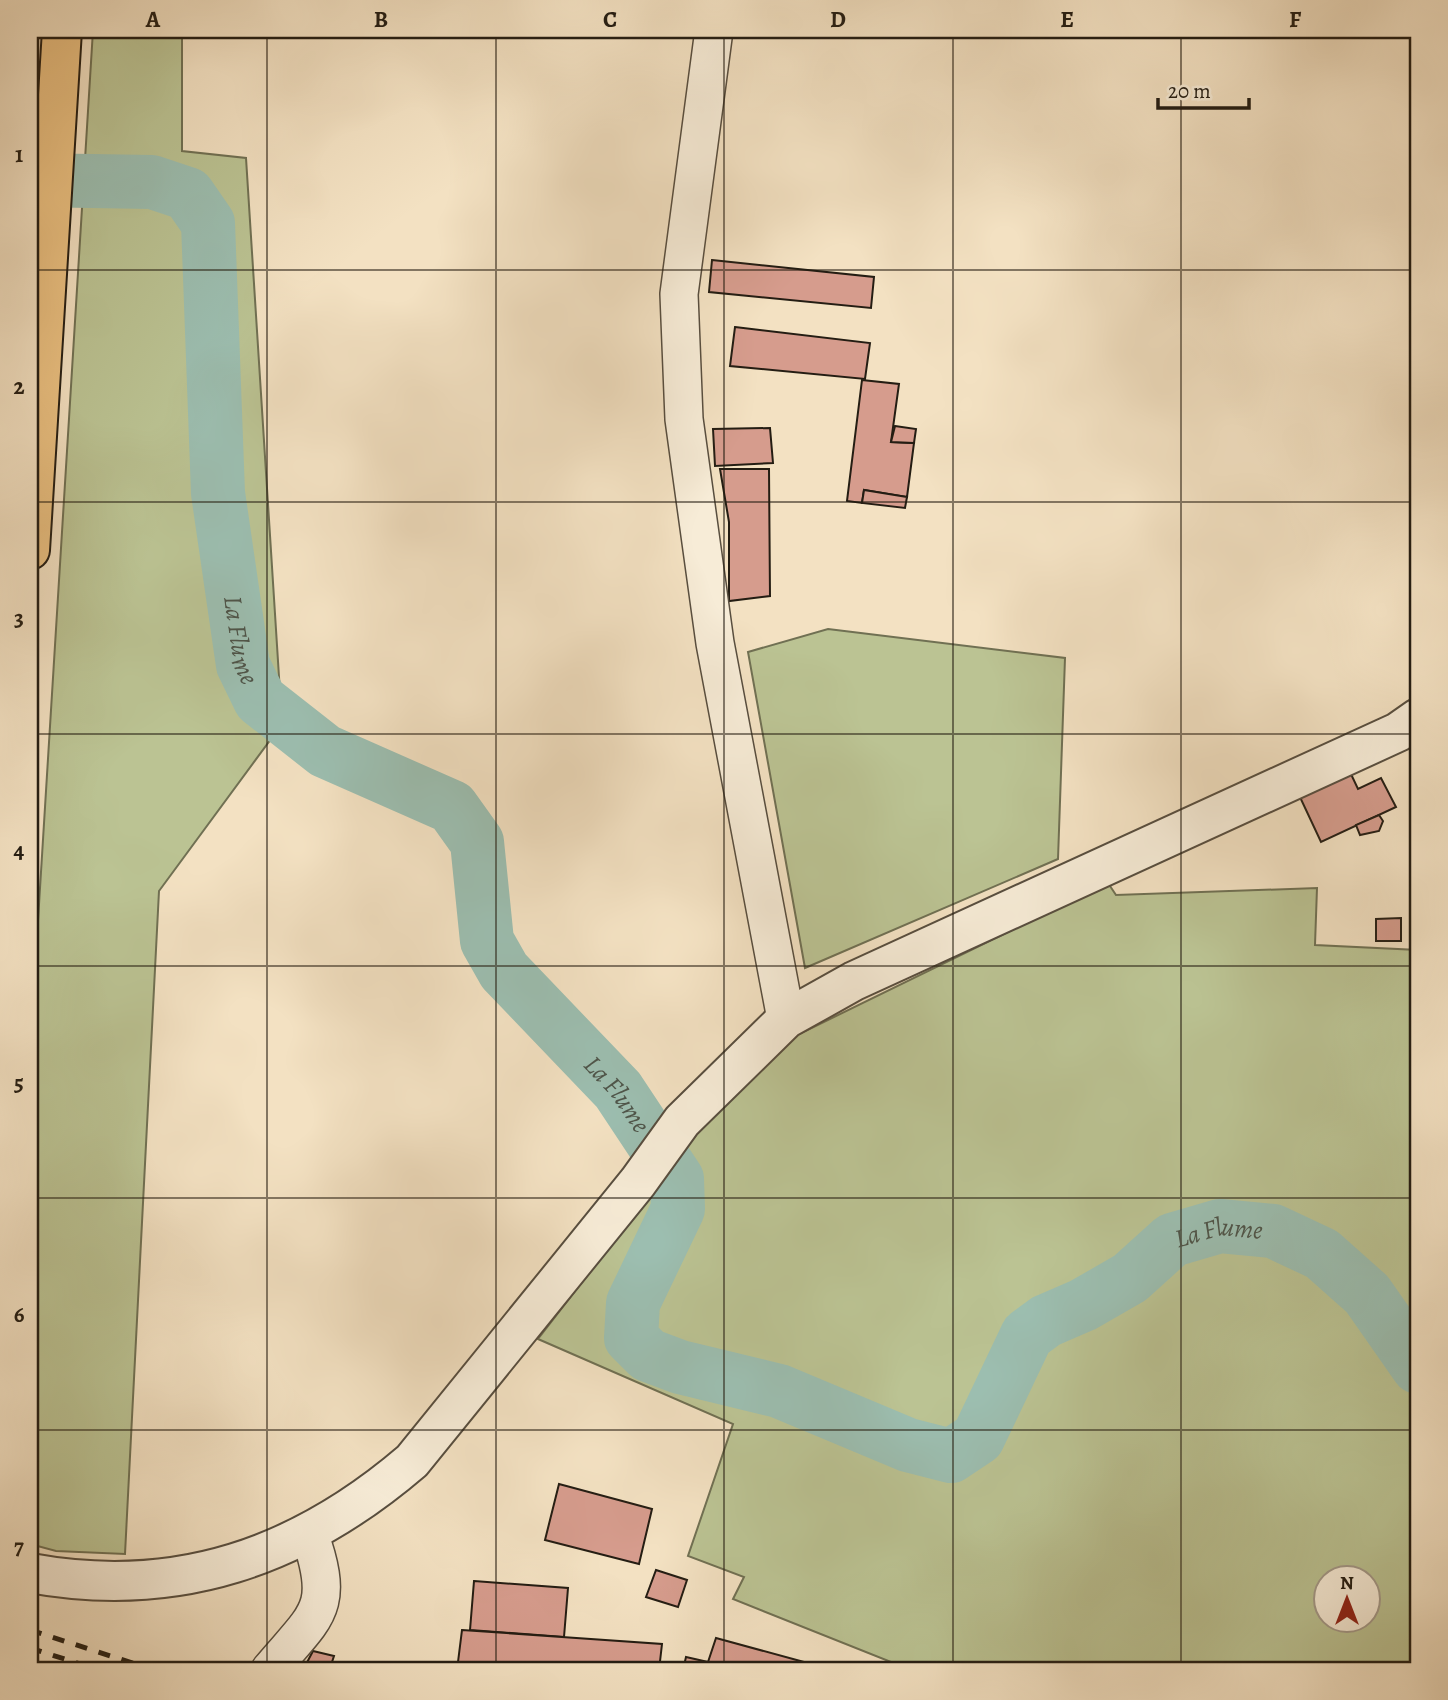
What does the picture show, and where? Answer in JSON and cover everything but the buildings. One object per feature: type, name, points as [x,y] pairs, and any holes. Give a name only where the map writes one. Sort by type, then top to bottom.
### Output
[{"type":"main road","points":[[30,550],[62,30]]},
{"type":"street","points":[[714,30],[679,294],[684,419],[715,643],[786,1019]]},
{"type":"street","points":[[30,1573],[65,1579],[105,1581],[163,1578],[208,1571],[253,1558],[309,1533],[379,1490],[412,1461],[638,1182],[682,1121],[786,1019],[854,981],[1398,732],[1418,718]]},
{"type":"street","points":[[270,1670],[317,1615],[324,1589],[320,1564],[309,1533]]},
{"type":"green space","points":[[93,30],[182,30],[182,151],[246,158],[282,724],[159,891],[125,1554],[56,1551],[30,1544],[30,1050]]},
{"type":"green space","points":[[828,629],[1065,658],[1058,859],[805,968],[748,652]]},
{"type":"green space","points":[[1108,883],[1116,895],[1317,888],[1315,945],[1418,950],[1418,1670],[911,1670],[733,1599],[744,1577],[688,1556],[733,1424],[538,1339],[709,1118],[787,1040]]},
{"type":"waterway","name":"La Flume","points":[[30,180],[152,182],[188,194],[208,223],[218,493],[243,665],[260,700],[325,751],[452,807],[477,842],[487,941],[504,971],[618,1090],[677,1179],[678,1209],[633,1303],[631,1338],[648,1355],[680,1367],[779,1391],[908,1445],[951,1456],[978,1438],[1027,1335],[1046,1321],[1083,1305],[1130,1278],[1172,1240],[1220,1226],[1273,1231],[1322,1254],[1367,1294],[1418,1367]]},
{"type":"railway","points":[[30,1630],[154,1670]]},
{"type":"railway","points":[[30,1648],[99,1670]]}]
